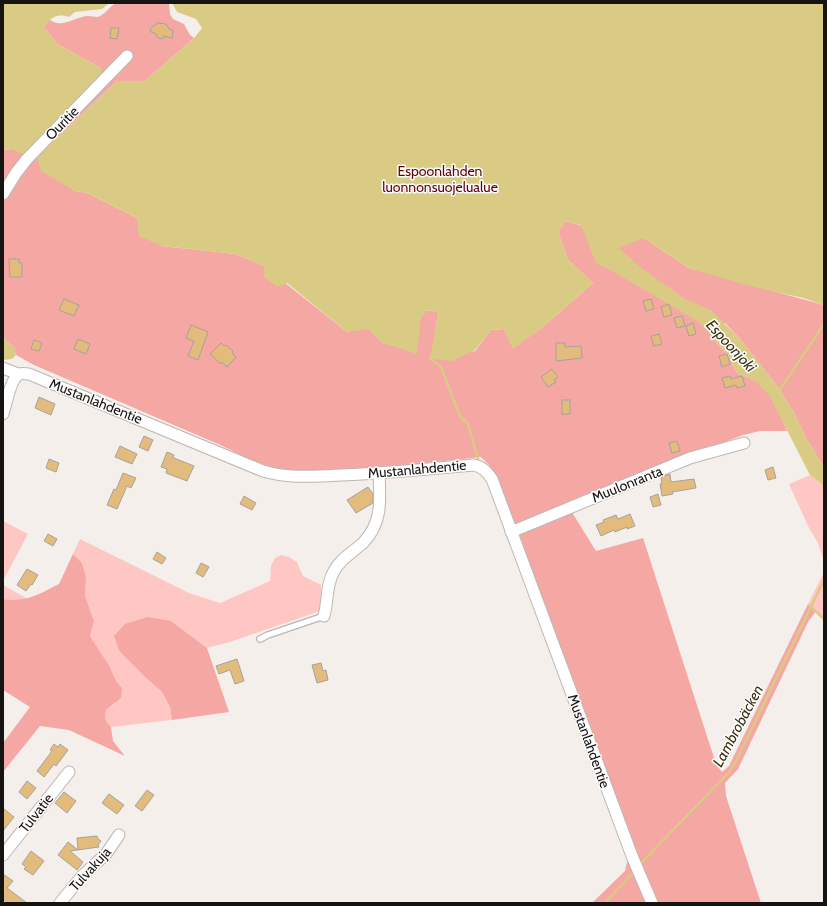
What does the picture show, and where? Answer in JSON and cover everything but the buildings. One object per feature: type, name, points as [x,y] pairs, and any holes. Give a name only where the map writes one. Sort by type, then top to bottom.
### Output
[{"type":"street","name":"Ouritie","points":[[3,194],[16,173],[28,159],[127,56]]},
{"type":"street","name":"Mustanlahdentie","points":[[3,368],[18,374],[29,374],[245,463],[276,474],[293,477],[477,466],[487,472],[492,479],[629,849],[652,903]]},
{"type":"street","points":[[3,414],[13,380],[18,374]]},
{"type":"street","name":"Muulonranta","points":[[511,532],[690,458],[744,442]]},
{"type":"street","points":[[324,616],[329,584],[334,571],[343,560],[363,542],[374,527],[380,509],[379,473]]},
{"type":"street","name":"Tulvatie","points":[[3,855],[69,772]]},
{"type":"street","name":"Tulvakuja","points":[[60,903],[82,876],[106,854],[119,835]]},
{"type":"lane","points":[[260,639],[324,616]]},
{"type":"shaded area","points":[[115,3],[169,3],[170,14],[173,19],[184,24],[190,35],[194,38],[145,81],[117,81],[37,157],[75,191],[87,193],[137,218],[162,246],[236,254],[264,266],[347,332],[368,328],[383,343],[421,317],[427,310],[437,312],[431,358],[475,351],[491,330],[504,329],[513,348],[544,326],[593,283],[568,260],[558,231],[566,221],[590,228],[644,238],[689,268],[824,305],[824,468],[778,387],[740,339],[725,323],[711,336],[728,355],[737,373],[753,380],[766,390],[778,410],[787,431],[760,431],[743,435],[613,485],[569,504],[573,514],[596,551],[643,538],[716,764],[722,772],[729,766],[808,604],[816,611],[808,622],[738,769],[725,783],[726,796],[761,903],[592,903],[625,871],[628,858],[636,854],[525,551],[499,485],[489,465],[481,457],[372,469],[293,473],[266,467],[218,444],[34,365],[16,355],[14,347],[6,341],[3,335],[3,150],[11,149],[101,68],[57,44],[44,27],[49,19],[54,22],[63,23],[88,16],[98,17],[105,13]]},
{"type":"shaded area","points":[[810,475],[824,486],[824,561],[818,543],[808,526],[789,484]]},
{"type":"shaded area","points":[[3,521],[28,534],[3,581]]},
{"type":"shaded area","points":[[80,539],[189,593],[220,603],[270,581],[271,566],[275,558],[281,555],[289,557],[297,562],[303,576],[321,585],[323,610],[230,642],[207,648],[171,621],[120,652],[162,692],[170,707],[172,720],[111,727],[105,719],[106,710],[115,704],[122,688],[116,681],[110,667],[90,636],[94,621],[85,596],[86,577],[82,563],[73,554]]},
{"type":"shaded area","points":[[73,554],[82,563],[86,577],[85,596],[94,621],[90,636],[110,667],[116,681],[122,688],[121,698],[106,710],[105,719],[111,727],[113,741],[125,756],[69,730],[40,726],[3,772],[3,743],[30,707],[3,690],[3,599],[26,599],[59,584]]},
{"type":"shaded area","points":[[824,564],[824,619],[808,604],[823,574]]},
{"type":"shaded area","points":[[3,585],[28,599],[15,601],[3,599]]},
{"type":"shaded area","points":[[148,617],[171,621],[207,648],[229,712],[172,720],[170,707],[162,692],[120,652],[114,636],[125,624]]},
{"type":"water","points":[[3,3],[109,3],[102,9],[75,12],[69,17],[61,15],[52,18],[44,27],[57,44],[101,68],[102,73],[25,155],[11,149],[3,150]]},
{"type":"water","name":"Espoonlahden luonnonsuojelualue","points":[[172,3],[824,3],[824,305],[803,298],[746,285],[689,268],[644,238],[619,248],[639,266],[685,299],[711,310],[740,339],[778,387],[794,413],[806,438],[824,468],[824,486],[810,475],[769,395],[755,381],[737,373],[728,355],[699,322],[596,263],[581,225],[566,221],[558,231],[568,260],[593,283],[544,326],[513,349],[504,329],[491,330],[475,350],[452,361],[430,358],[437,320],[437,312],[427,310],[421,317],[417,354],[383,343],[368,329],[347,332],[287,283],[277,287],[264,277],[264,266],[236,254],[162,246],[139,236],[137,218],[87,193],[75,191],[41,171],[37,157],[117,81],[145,81],[194,38],[202,28],[196,19],[177,12]]},
{"type":"water","points":[[3,335],[6,341],[14,347],[16,355],[12,359],[3,360]]},
{"type":"waterway","points":[[779,391],[824,324]]},
{"type":"waterway","points":[[430,358],[441,367],[460,416],[468,424],[478,459]]},
{"type":"waterway","name":"Lambrobäcken","points":[[642,862],[731,770],[824,580]]},
{"type":"waterway","points":[[810,606],[824,619]]},
{"type":"waterway","name":"Lambrobäcken","points":[[605,903],[632,874]]},
{"type":"water label","name":"Espoonjoki","points":[[731,346]]}]
